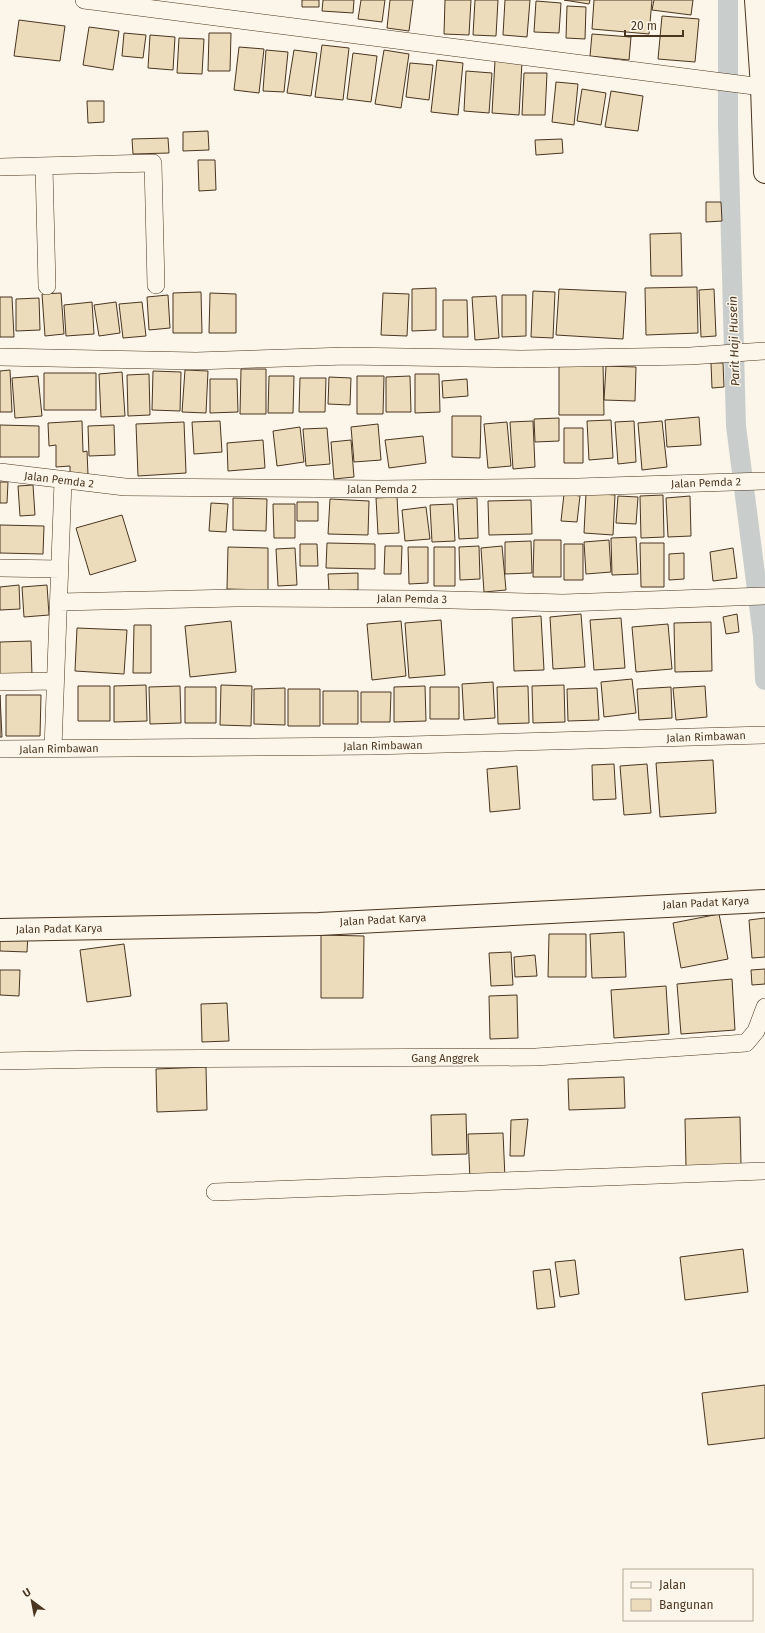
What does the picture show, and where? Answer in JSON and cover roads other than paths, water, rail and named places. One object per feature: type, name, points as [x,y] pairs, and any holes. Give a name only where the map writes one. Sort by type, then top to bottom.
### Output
[{"type":"street","points":[[84,0],[721,82],[740,86],[762,87]]},
{"type":"street","points":[[756,0],[761,38],[765,172]]},
{"type":"street","points":[[0,167],[153,163],[156,285]]},
{"type":"street","points":[[44,166],[47,286]]},
{"type":"street","points":[[0,357],[196,361],[346,356],[521,359],[748,354],[765,351]]},
{"type":"street","name":"Jalan Pemda 2","points":[[0,472],[63,481],[125,487],[371,489],[578,487],[758,481]]},
{"type":"street","points":[[53,748],[54,681],[59,602],[63,481]]},
{"type":"street","points":[[0,568],[60,569]]},
{"type":"street","name":"Jalan Pemda 3","points":[[59,602],[244,598],[414,599],[564,603],[764,596]]},
{"type":"street","points":[[0,682],[54,681]]},
{"type":"street","name":"Jalan Rimbawan","points":[[0,749],[372,746],[765,735]]},
{"type":"street","name":"Jalan Padat Karya","points":[[0,930],[319,924],[760,901]]},
{"type":"street","name":"Gang Anggrek","points":[[0,1061],[102,1058],[536,1058],[746,1043],[756,1031],[765,1007]]},
{"type":"street","points":[[215,1192],[765,1171]]},
{"type":"waterway","name":"Parit Haji Husein","points":[[728,0],[728,127],[736,426],[763,636],[765,680]]}]
